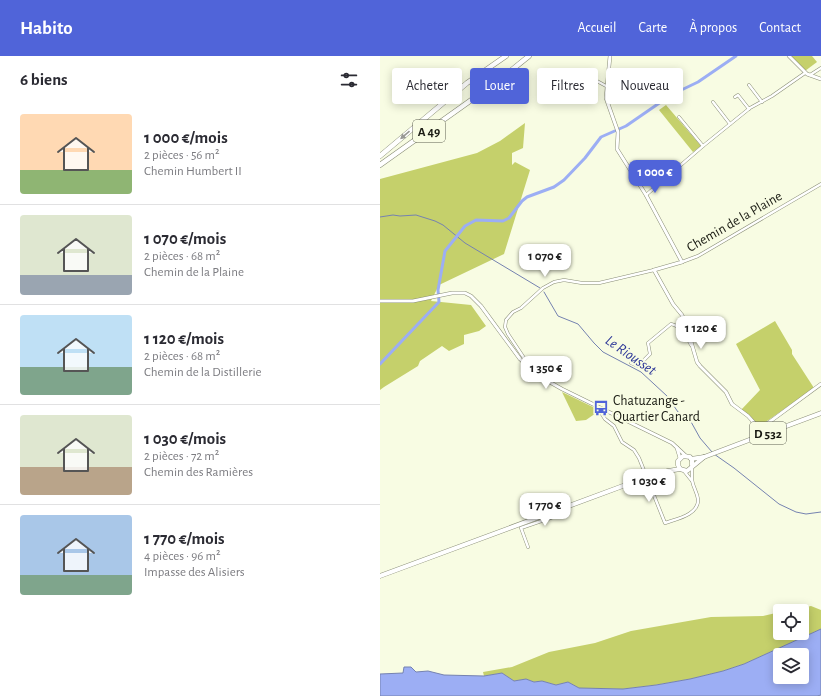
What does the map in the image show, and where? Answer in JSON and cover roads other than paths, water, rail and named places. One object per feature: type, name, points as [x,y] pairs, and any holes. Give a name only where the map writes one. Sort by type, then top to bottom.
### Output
[{"type":"highway","name":"A 49","points":[[380,156],[467,83],[506,56]]},
{"type":"highway","name":"A 49","points":[[380,165],[498,81],[529,56]]},
{"type":"main road","name":"D 532","points":[[692,466],[704,457],[713,453],[821,413]]},
{"type":"main road","points":[[380,576],[668,470],[678,463],[680,458],[686,456],[691,459],[692,466],[688,470],[668,470]]},
{"type":"main road","name":"D 532","points":[[691,459],[704,457]]},
{"type":"main road","points":[[678,463],[682,470]]},
{"type":"street","points":[[608,68],[610,56]]},
{"type":"street","points":[[789,56],[810,76],[821,79]]},
{"type":"street","points":[[810,76],[821,68]]},
{"type":"street","points":[[646,195],[702,146],[749,109],[762,102],[805,72]]},
{"type":"street","points":[[598,82],[606,86]]},
{"type":"street","points":[[749,85],[762,102]]},
{"type":"street","points":[[735,97],[738,96],[749,109]]},
{"type":"street","points":[[713,102],[730,124]]},
{"type":"street","points":[[607,104],[618,132],[617,149],[646,195],[682,262]]},
{"type":"street","points":[[679,117],[702,146]]},
{"type":"street","name":"Chemin de la Plaine","points":[[524,364],[526,361],[508,334],[505,326],[506,320],[513,312],[521,308],[543,288],[554,282],[564,280],[599,284],[682,262],[698,256],[821,184]]},
{"type":"street","points":[[654,270],[673,304],[682,315],[700,366],[726,392],[732,404],[748,416],[758,427],[761,427],[821,384]]},
{"type":"street","points":[[380,301],[408,302],[452,292],[465,293],[471,296],[476,300],[524,364],[539,376],[548,382],[672,443],[686,456]]},
{"type":"street","points":[[631,363],[638,366],[642,363],[650,354],[648,343],[671,324],[682,328],[694,351]]},
{"type":"street","points":[[601,408],[600,411],[602,415],[614,426],[622,442],[634,450],[642,464],[665,523],[685,516],[695,508],[698,498],[692,481],[692,466]]},
{"type":"street","points":[[677,448],[680,458]]},
{"type":"street","points":[[682,470],[692,481]]},
{"type":"street","points":[[528,547],[521,528],[556,516],[555,511]]},
{"type":"water","points":[[821,629],[821,695],[817,696],[380,696],[380,674],[403,673],[404,667],[411,667],[416,672],[428,671],[444,675],[484,676],[502,673],[514,681],[526,679],[534,682],[542,681],[556,685],[568,682],[579,688],[623,689],[690,679],[744,664],[773,651],[773,684],[809,684],[809,648],[779,648],[797,640],[809,640],[809,634]]},
{"type":"waterway","points":[[380,364],[439,302],[438,290],[445,251],[465,226],[476,220],[503,221],[509,218],[527,197],[554,187],[564,180],[585,158],[601,137],[626,126],[671,95],[698,82],[736,56]]},
{"type":"waterway","name":"Le Riousset","points":[[380,217],[393,215],[416,215],[435,221],[443,225],[465,243],[540,288]]},
{"type":"waterway","name":"Le Riousset","points":[[544,292],[558,316],[578,324],[603,352],[641,372],[667,396],[678,412],[690,420],[700,438],[712,452]]},
{"type":"waterway","name":"Le Riousset","points":[[714,454],[779,504],[796,512],[806,514],[821,512]]},
{"type":"place","name":"Chatuzange - Quartier Canard","points":[[601,408]]}]
